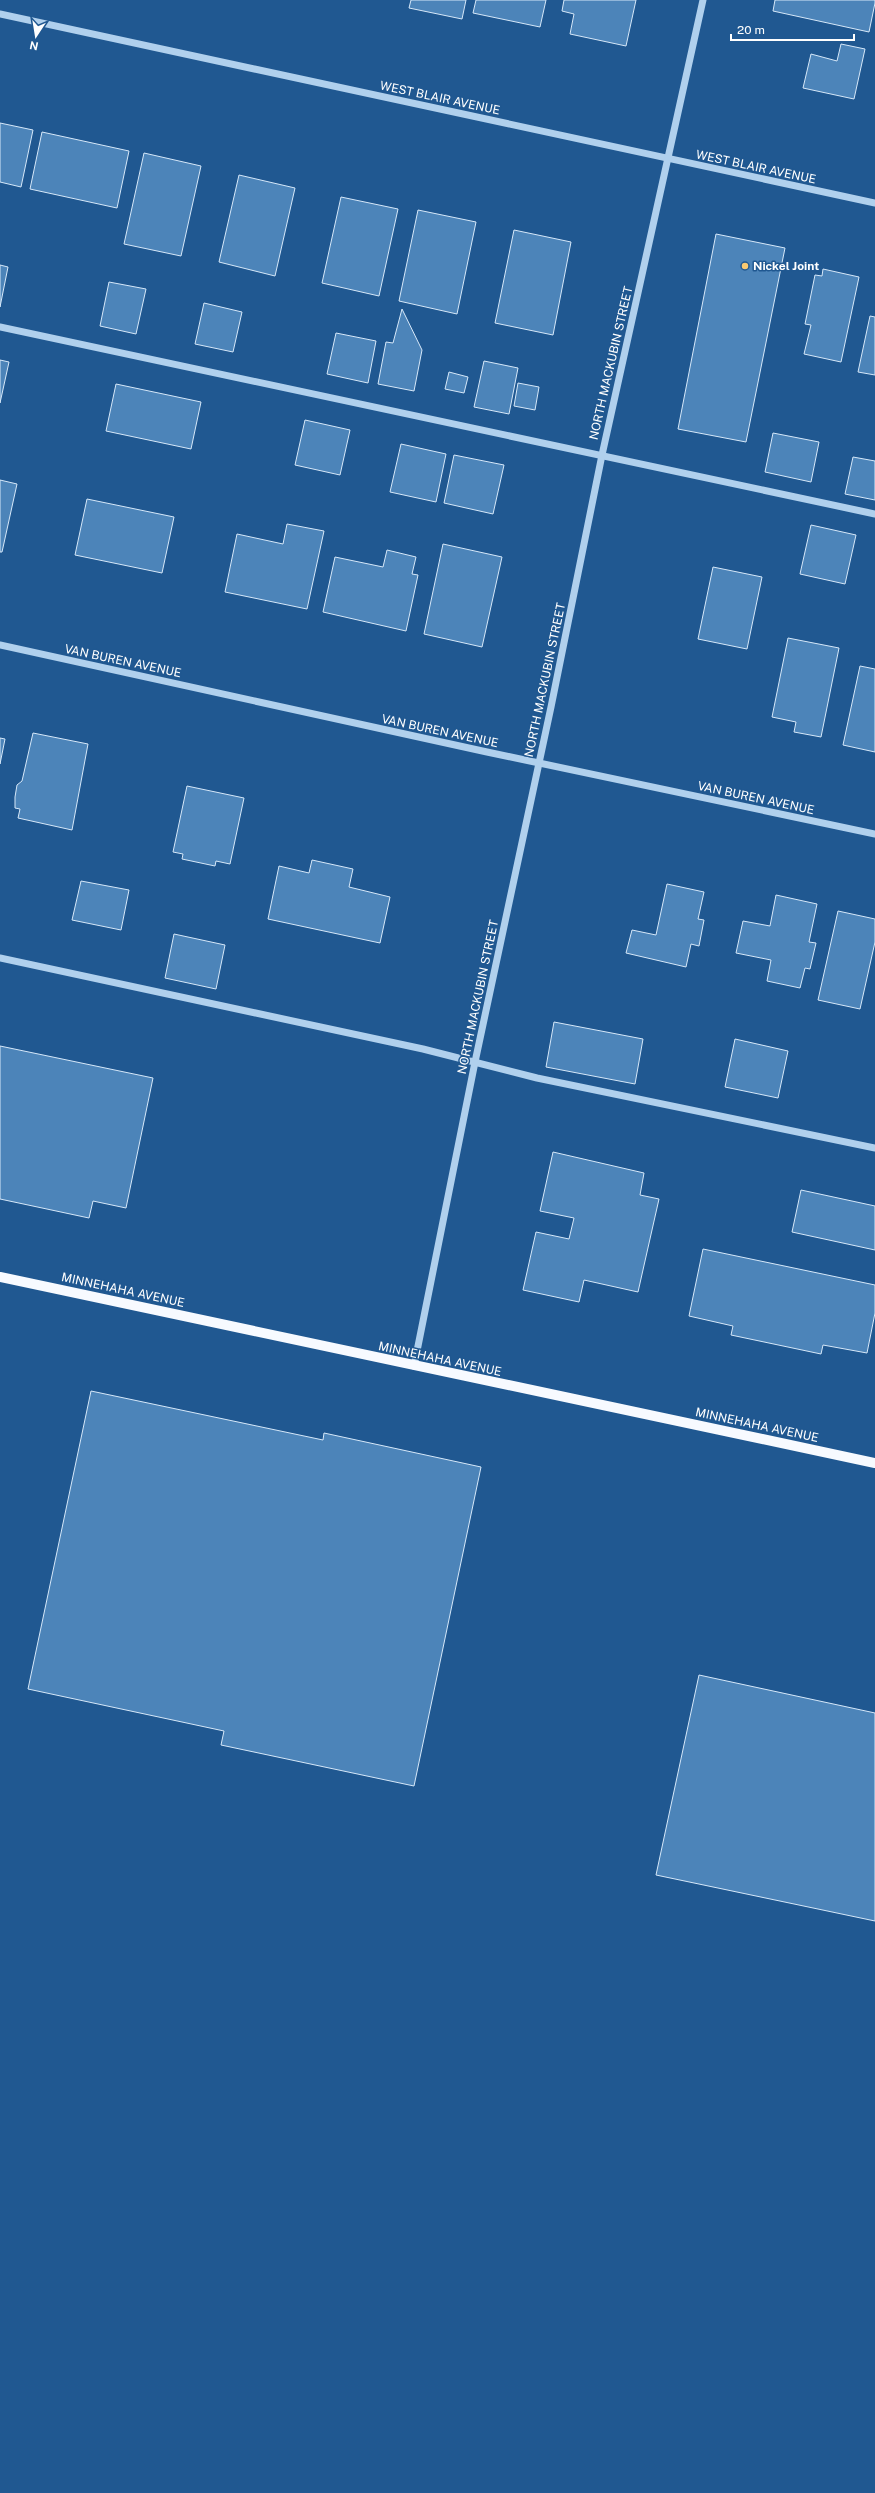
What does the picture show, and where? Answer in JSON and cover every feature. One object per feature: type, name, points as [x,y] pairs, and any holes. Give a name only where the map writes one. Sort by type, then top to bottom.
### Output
[{"type":"main road","name":"MINNEHAHA AVENUE","points":[[0,1277],[875,1463]]},
{"type":"street","name":"NORTH MACKUBIN STREET","points":[[414,1366],[475,1062],[539,763],[602,455],[669,160],[703,0]]},
{"type":"street","name":"WEST BLAIR AVENUE","points":[[0,14],[875,204]]},
{"type":"street","points":[[0,327],[875,514]]},
{"type":"street","name":"VAN BUREN AVENUE","points":[[0,645],[539,763],[875,834]]},
{"type":"street","points":[[0,958],[423,1049],[537,1078],[875,1148]]},
{"type":"building","points":[[411,0],[466,0],[462,19],[409,8]]},
{"type":"building","points":[[476,0],[546,0],[540,27],[473,13]]},
{"type":"building","points":[[564,0],[636,0],[626,46],[570,34],[574,14],[562,11]]},
{"type":"building","points":[[775,0],[875,0],[875,3],[869,32],[773,11]]},
{"type":"building","points":[[841,44],[865,49],[854,99],[803,88],[811,54],[837,61]]},
{"type":"building","points":[[0,123],[33,130],[21,187],[0,182]]},
{"type":"building","points":[[42,132],[129,151],[117,208],[30,189]]},
{"type":"building","points":[[144,153],[201,166],[181,256],[124,244]]},
{"type":"building","points":[[239,175],[295,188],[275,276],[219,262]]},
{"type":"building","points":[[341,197],[398,209],[379,296],[322,283]]},
{"type":"building","points":[[418,210],[476,222],[457,314],[399,301]]},
{"type":"building","points":[[514,230],[571,242],[553,335],[495,323]]},
{"type":"building","points":[[716,234],[785,248],[746,442],[678,429]]},
{"type":"building","points":[[0,265],[8,267],[0,307]]},
{"type":"building","points":[[823,269],[859,277],[841,362],[804,354],[811,325],[805,324],[815,275],[822,276]]},
{"type":"building","points":[[109,282],[146,289],[136,334],[100,326]]},
{"type":"building","points":[[204,303],[242,312],[233,352],[195,344]]},
{"type":"building","points":[[402,309],[422,350],[414,391],[378,384],[386,342],[393,343]]},
{"type":"building","points":[[870,316],[875,317],[875,375],[858,372]]},
{"type":"building","points":[[336,333],[376,341],[368,383],[327,374]]},
{"type":"building","points":[[0,360],[9,362],[0,403]]},
{"type":"building","points":[[484,361],[518,368],[509,414],[474,407]]},
{"type":"building","points":[[449,372],[468,377],[464,393],[445,389]]},
{"type":"building","points":[[518,383],[539,387],[535,410],[514,406]]},
{"type":"building","points":[[116,384],[201,402],[191,449],[106,431]]},
{"type":"building","points":[[305,420],[350,430],[340,475],[295,465]]},
{"type":"building","points":[[773,433],[819,442],[811,482],[765,472]]},
{"type":"building","points":[[401,444],[446,454],[436,502],[390,492]]},
{"type":"building","points":[[454,455],[504,465],[493,514],[444,503]]},
{"type":"building","points":[[853,457],[875,461],[875,500],[845,494]]},
{"type":"building","points":[[0,480],[17,484],[2,552],[0,552]]},
{"type":"building","points":[[87,499],[174,517],[162,573],[75,555]]},
{"type":"building","points":[[287,524],[324,531],[307,609],[225,592],[237,534],[283,544]]},
{"type":"building","points":[[811,525],[856,535],[845,584],[800,574]]},
{"type":"building","points":[[443,544],[502,557],[482,647],[424,634]]},
{"type":"building","points":[[387,550],[416,557],[412,574],[418,575],[406,631],[323,612],[335,557],[383,567]]},
{"type":"building","points":[[713,567],[762,577],[747,649],[698,639]]},
{"type":"building","points":[[788,638],[839,648],[821,737],[794,732],[796,722],[772,717]]},
{"type":"building","points":[[860,666],[875,669],[875,752],[843,745]]},
{"type":"building","points":[[33,733],[88,744],[72,830],[18,818],[20,809],[15,808],[17,785],[22,781]]},
{"type":"building","points":[[0,738],[5,739],[0,764]]},
{"type":"building","points":[[187,786],[244,798],[230,864],[216,861],[215,866],[182,859],[183,854],[173,852]]},
{"type":"building","points":[[312,860],[353,869],[349,887],[390,897],[380,943],[268,919],[279,866],[309,873]]},
{"type":"building","points":[[81,881],[129,890],[121,930],[72,920]]},
{"type":"building","points":[[667,884],[704,892],[698,919],[704,920],[699,946],[691,944],[686,967],[626,953],[632,930],[656,935]]},
{"type":"building","points":[[776,895],[817,904],[809,942],[816,943],[810,969],[805,968],[800,988],[767,981],[771,960],[736,953],[743,921],[770,926]]},
{"type":"building","points":[[838,911],[875,919],[875,942],[860,1009],[818,1000]]},
{"type":"building","points":[[174,934],[225,945],[216,989],[165,978]]},
{"type":"building","points":[[554,1022],[643,1039],[635,1084],[546,1067]]},
{"type":"building","points":[[735,1039],[788,1051],[778,1098],[725,1087]]},
{"type":"building","points":[[0,1046],[153,1078],[126,1208],[93,1201],[89,1218],[0,1199]]},
{"type":"building","points":[[553,1152],[644,1173],[640,1195],[659,1199],[638,1292],[584,1280],[579,1302],[523,1290],[536,1232],[569,1239],[574,1218],[540,1211]]},
{"type":"building","points":[[801,1190],[875,1206],[875,1250],[792,1232]]},
{"type":"building","points":[[703,1249],[875,1285],[875,1313],[867,1353],[823,1345],[821,1354],[731,1335],[733,1326],[689,1316]]},
{"type":"building","points":[[91,1391],[323,1440],[324,1433],[481,1467],[414,1786],[221,1745],[224,1731],[28,1689]]},
{"type":"building","points":[[699,1675],[875,1713],[875,1921],[656,1875]]},
{"type":"place","name":"Nickel Joint","points":[[745,266]]}]
